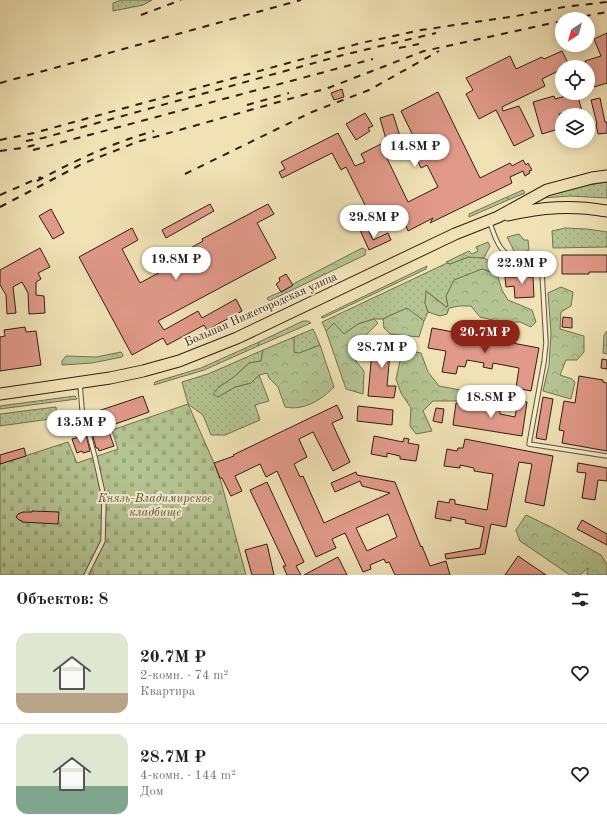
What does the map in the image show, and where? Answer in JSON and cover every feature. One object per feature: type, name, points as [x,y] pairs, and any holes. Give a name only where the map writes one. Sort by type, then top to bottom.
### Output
[{"type":"main road","name":"Большая Нижегородская улица","points":[[494,219],[547,190],[592,178],[607,176]]},
{"type":"main road","name":"Большая Нижегородская улица","points":[[0,394],[80,383],[143,371],[179,361],[237,338],[455,234],[494,219],[535,209],[561,207],[593,208],[607,211]]},
{"type":"lane","points":[[494,219],[500,249],[511,256],[518,258],[541,255],[546,344],[529,444],[607,456]]},
{"type":"lane","points":[[80,383],[82,409],[104,498],[103,541],[86,575]]},
{"type":"green space","points":[[121,0],[152,0],[143,5],[113,11],[113,3]]},
{"type":"green space","points":[[607,182],[607,198],[570,196],[543,198],[543,195]]},
{"type":"green space","points":[[523,190],[525,193],[508,200],[507,197]]},
{"type":"green space","points":[[507,197],[508,200],[469,217],[469,214]]},
{"type":"green space","points":[[565,228],[607,232],[607,247],[553,248],[552,231]]},
{"type":"green space","points":[[519,234],[524,240],[528,240],[529,250],[516,255],[507,237]]},
{"type":"green space","points":[[488,242],[490,246],[484,258],[468,257],[450,264],[446,262],[469,251],[472,254],[478,251],[476,247]]},
{"type":"green space","points":[[362,248],[366,250],[365,255],[269,301],[267,298],[285,290],[295,283]]},
{"type":"green space","points":[[468,257],[484,258],[497,265],[497,274],[482,269],[446,296],[448,306],[446,307],[427,292],[425,303],[428,312],[424,321],[407,309],[383,319],[374,319],[358,324],[344,334],[334,324],[326,331],[322,322],[447,263],[450,264]]},
{"type":"green space","points":[[427,266],[426,269],[323,318],[321,317]]},
{"type":"green space","points":[[482,269],[497,274],[502,290],[508,300],[532,310],[536,322],[531,327],[520,322],[501,322],[480,317],[471,306],[449,308],[447,314],[440,316],[428,312],[425,303],[426,291],[446,307],[448,306],[446,296],[454,280]]},
{"type":"green space","points":[[561,287],[573,292],[571,306],[561,312],[560,329],[584,336],[584,352],[577,360],[566,360],[560,375],[572,379],[575,382],[571,399],[543,391],[549,365],[551,333],[548,293]]},
{"type":"green space","points":[[407,308],[424,321],[419,337],[390,334],[384,328],[383,319]]},
{"type":"green space","points":[[374,319],[378,323],[360,341],[355,360],[364,371],[363,394],[346,389],[326,331],[334,323],[344,334],[358,324]]},
{"type":"green space","points":[[303,321],[308,321],[311,323],[258,346],[259,342]]},
{"type":"green space","points":[[313,329],[320,345],[299,354],[293,352],[294,337]]},
{"type":"green space","points":[[607,331],[607,354],[603,353],[604,335]]},
{"type":"green space","points":[[294,337],[294,352],[299,353],[320,345],[334,387],[324,396],[305,406],[292,408],[285,407],[278,387],[269,378],[267,373],[259,375],[251,383],[235,387],[218,397],[213,394],[219,387],[234,377],[249,363],[261,361],[263,350]]},
{"type":"green space","points":[[259,342],[258,346],[204,370],[154,385],[155,382],[201,368]]},
{"type":"green space","points":[[263,350],[261,361],[249,363],[234,377],[219,387],[218,397],[235,387],[251,383],[259,375],[269,401],[255,405],[260,420],[225,435],[211,435],[203,415],[188,404],[182,382],[208,374]]},
{"type":"green space","points":[[409,351],[421,353],[428,372],[439,386],[477,393],[477,399],[467,401],[433,401],[423,411],[432,431],[416,434],[410,426],[411,408],[401,393],[396,379],[400,361]]},
{"type":"green space","points":[[121,352],[123,355],[122,357],[92,363],[62,365],[62,361],[66,356],[96,357]]},
{"type":"green space","points":[[75,396],[77,399],[0,409],[0,406]]},
{"type":"green space","name":"Князь-Владимирское кладбище","points":[[188,404],[220,478],[246,575],[0,575],[0,464],[68,442],[77,463],[118,449],[112,430]]},
{"type":"green space","points":[[56,407],[57,418],[0,426],[0,414]]},
{"type":"green space","points":[[526,515],[601,555],[607,565],[607,575],[587,575],[588,568],[580,575],[570,575],[520,541],[516,530]]},
{"type":"building","points":[[607,33],[607,83],[595,87],[595,60],[588,60],[601,56],[595,39]]},
{"type":"building","points":[[562,52],[566,60],[555,60],[555,72],[542,79],[545,86],[502,107],[503,111],[519,106],[534,136],[514,146],[496,110],[479,119],[466,94],[473,90],[466,78],[510,56],[516,69],[542,57],[544,59]]},
{"type":"building","points":[[342,89],[344,97],[334,100],[331,93]]},
{"type":"building","points":[[438,92],[480,178],[510,163],[512,166],[523,160],[526,165],[528,163],[532,170],[529,171],[530,173],[525,176],[523,171],[510,177],[512,183],[430,223],[433,218],[408,231],[403,219],[397,222],[391,208],[371,217],[346,167],[341,170],[332,153],[282,178],[279,172],[285,169],[281,162],[338,133],[355,166],[365,162],[361,154],[383,143],[388,151],[384,152],[408,202],[438,187],[427,165],[421,168],[413,151],[419,148],[401,111]]},
{"type":"building","points":[[554,96],[555,100],[579,100],[581,108],[555,108],[555,130],[542,134],[533,102]]},
{"type":"building","points":[[600,98],[605,122],[607,122],[607,133],[598,134],[595,108],[593,108],[591,100]]},
{"type":"building","points":[[365,113],[373,126],[368,128],[370,131],[356,140],[346,124]]},
{"type":"building","points":[[393,114],[403,146],[389,150],[380,118]]},
{"type":"building","points":[[210,204],[214,211],[166,238],[162,230]]},
{"type":"building","points":[[268,204],[274,214],[257,223],[276,258],[158,321],[164,330],[198,311],[202,318],[236,299],[242,311],[207,330],[204,325],[167,345],[163,338],[132,355],[79,257],[132,228],[138,240],[122,249],[140,283],[190,256],[187,250],[203,241],[202,239]]},
{"type":"building","points":[[51,209],[64,233],[53,239],[39,216]]},
{"type":"building","points":[[367,227],[373,240],[388,233],[391,240],[369,250],[360,230]]},
{"type":"building","points":[[40,248],[50,267],[38,273],[41,279],[36,282],[36,295],[44,296],[45,313],[29,314],[28,293],[22,282],[13,287],[16,313],[7,314],[6,295],[0,285],[0,270]]},
{"type":"building","points":[[562,255],[607,255],[607,272],[562,274]]},
{"type":"building","points":[[518,272],[528,272],[528,277],[533,277],[534,297],[515,298],[514,286],[506,287],[505,277],[518,277]]},
{"type":"building","points":[[286,274],[293,285],[281,292],[276,284],[280,281],[279,278]]},
{"type":"building","points":[[563,317],[572,318],[572,328],[562,327]]},
{"type":"building","points":[[25,327],[26,332],[36,331],[41,365],[0,371],[0,337],[5,336],[4,330]]},
{"type":"building","points":[[432,328],[539,348],[531,391],[516,388],[519,368],[493,363],[492,369],[483,367],[484,363],[467,360],[465,367],[458,366],[456,374],[442,372],[446,351],[428,348]]},
{"type":"building","points":[[373,340],[400,342],[399,354],[390,353],[387,386],[396,386],[394,398],[368,396]]},
{"type":"building","points":[[602,359],[607,360],[607,369],[601,368]]},
{"type":"building","points":[[579,376],[603,380],[603,382],[607,383],[607,451],[562,443],[564,431],[559,430],[564,401],[575,403]]},
{"type":"building","points":[[143,396],[149,412],[107,427],[114,446],[99,451],[98,448],[96,448],[92,433],[98,430],[92,413]]},
{"type":"building","points":[[543,397],[553,399],[546,440],[536,438]]},
{"type":"building","points":[[518,401],[527,402],[522,436],[453,425],[456,403],[500,410],[500,414],[515,417]]},
{"type":"building","points":[[337,405],[343,418],[332,423],[350,462],[333,471],[313,432],[299,439],[307,457],[294,464],[300,477],[303,476],[324,523],[390,493],[362,486],[360,481],[335,492],[331,483],[356,472],[357,475],[395,482],[430,566],[446,561],[450,575],[395,575],[389,562],[386,563],[384,559],[370,565],[371,569],[363,572],[345,533],[332,539],[336,548],[316,557],[277,471],[266,477],[260,464],[235,476],[242,491],[231,496],[222,478],[220,478],[214,463],[234,456],[233,455]],"holes":[[[388,514],[397,537],[367,551],[356,528]]]},
{"type":"building","points":[[358,406],[393,410],[392,425],[357,421]]},
{"type":"building","points":[[436,408],[444,409],[442,423],[433,421]]},
{"type":"building","points":[[86,435],[90,451],[83,453],[82,451],[77,453],[72,439]]},
{"type":"building","points":[[374,436],[403,442],[404,438],[409,439],[408,443],[419,445],[416,461],[400,459],[400,456],[387,453],[387,457],[371,454]]},
{"type":"building","points":[[465,439],[553,456],[544,506],[525,502],[532,464],[519,462],[506,527],[491,524],[485,554],[446,559],[445,554],[480,548],[484,527],[465,523],[466,520],[451,517],[451,521],[435,518],[438,501],[449,503],[450,499],[455,500],[455,504],[487,510],[493,474],[474,471],[474,468],[460,465],[460,468],[444,466],[447,449],[457,451],[458,448],[463,448]]},
{"type":"building","points":[[24,448],[26,456],[0,464],[0,455]]},
{"type":"building","points":[[578,463],[607,468],[607,481],[598,480],[595,500],[582,498],[586,473],[577,472]]},
{"type":"building","points":[[267,482],[304,562],[296,566],[301,575],[287,575],[283,566],[286,566],[250,490]]},
{"type":"building","points":[[23,512],[59,512],[58,524],[22,522],[16,517],[18,514]]},
{"type":"building","points":[[582,520],[607,534],[607,545],[577,529]]},
{"type":"building","points":[[267,544],[274,575],[252,575],[245,550]]},
{"type":"building","points":[[518,556],[546,575],[505,575]]},
{"type":"building","points":[[338,557],[347,575],[304,575]]},
{"type":"railway","points":[[141,15],[181,0]]},
{"type":"railway","points":[[0,83],[301,0]]},
{"type":"railway","points":[[0,140],[34,133],[361,43],[421,30],[516,16],[564,7],[607,2]]},
{"type":"railway","points":[[595,14],[607,12]]},
{"type":"railway","points":[[0,207],[82,164],[137,142],[328,88],[424,51],[555,23]]},
{"type":"railway","points":[[26,141],[43,138],[343,55],[436,33]]},
{"type":"railway","points":[[399,48],[419,44]]},
{"type":"railway","points":[[185,174],[312,112],[369,90],[439,51]]},
{"type":"railway","points":[[33,150],[373,59]]},
{"type":"railway","points":[[247,105],[289,93]]},
{"type":"railway","points":[[37,181],[94,153],[123,141],[154,131]]},
{"type":"railway","points":[[0,151],[39,144]]},
{"type":"railway","points":[[0,195],[41,177]]}]
